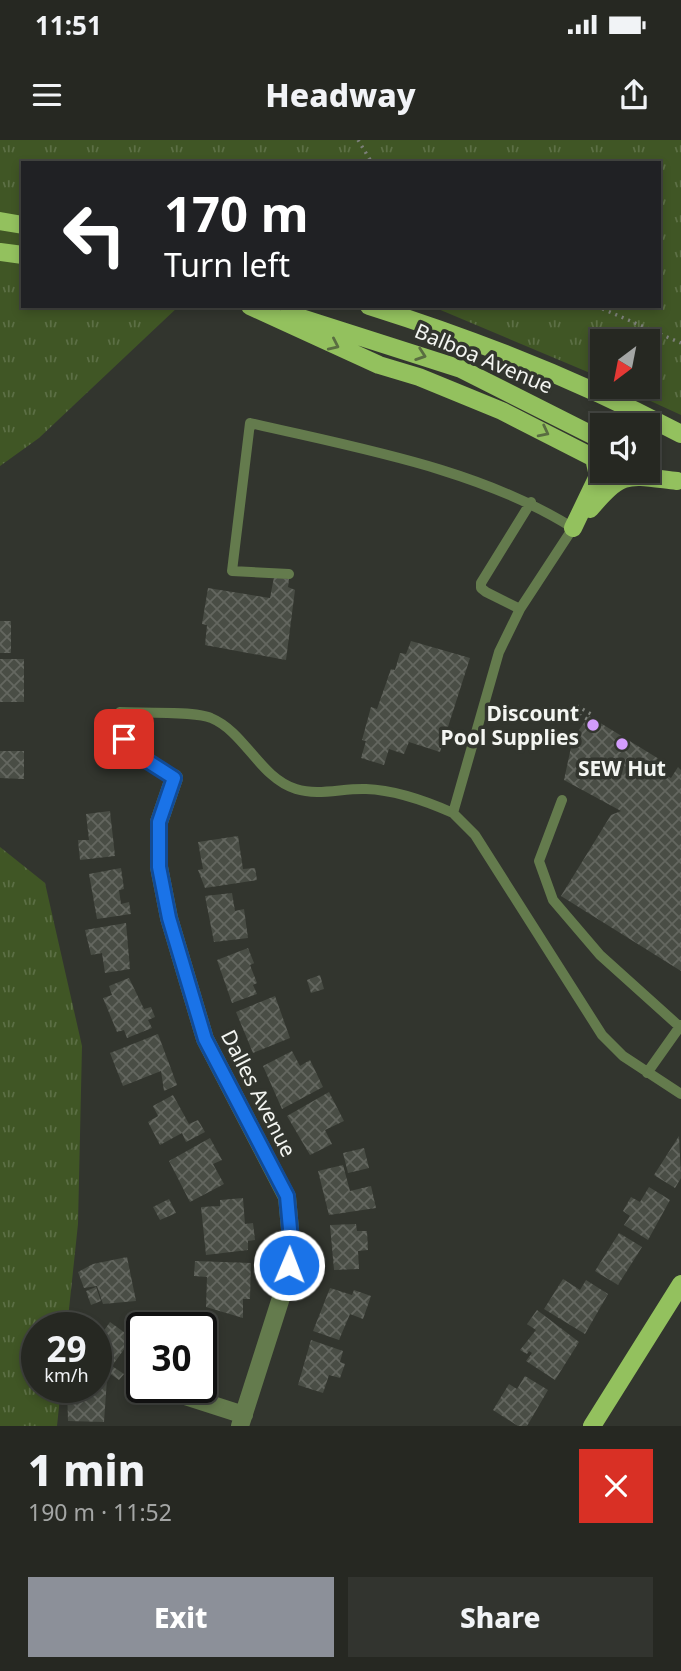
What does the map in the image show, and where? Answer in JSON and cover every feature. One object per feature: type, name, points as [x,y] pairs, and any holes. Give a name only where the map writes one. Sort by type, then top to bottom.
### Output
[{"type":"main road","points":[[0,221],[21,225]]},
{"type":"main road","points":[[0,252],[21,255]]},
{"type":"main road","points":[[254,308],[379,365],[419,377],[502,411],[594,458],[598,476],[573,528]]},
{"type":"main road","name":"Balboa Avenue","points":[[269,308],[385,342],[461,369],[590,434]]},
{"type":"main road","name":"Balboa Avenue","points":[[375,308],[432,326],[604,393],[681,434]]},
{"type":"main road","points":[[660,472],[679,482]]},
{"type":"main road","points":[[573,528],[612,483],[635,476],[679,482]]},
{"type":"main road","points":[[593,1426],[681,1284]]},
{"type":"street","name":"Dalles Avenue","points":[[174,778],[159,822],[159,867],[169,918],[205,1039],[287,1196],[292,1251],[287,1279],[242,1421]]},
{"type":"street","points":[[197,1403],[242,1421]]},
{"type":"lane","points":[[289,574],[232,571],[250,423],[488,484],[531,502],[573,528],[520,608],[499,652],[453,813]]},
{"type":"lane","points":[[520,608],[486,592],[481,588],[481,583],[531,502]]},
{"type":"lane","points":[[174,778],[138,755],[124,739],[120,712],[209,717],[230,730],[256,758],[294,789],[309,792],[367,789],[423,799],[453,813],[475,835],[602,1035],[647,1073],[681,1094]]},
{"type":"lane","points":[[562,800],[539,861],[553,900],[600,955],[680,1026],[647,1073]]},
{"type":"path","points":[[358,140],[371,161]]},
{"type":"path","points":[[601,308],[681,343]]},
{"type":"path","points":[[587,719],[574,712],[577,706],[591,714]]},
{"type":"green space","points":[[0,140],[681,140],[681,415],[646,399],[660,399],[660,329],[590,329],[590,373],[436,308],[661,308],[661,161],[21,161],[21,308],[177,308],[39,438],[0,466]]},
{"type":"green space","points":[[0,847],[45,883],[82,1046],[78,1224],[69,1312],[21,1312],[21,1403],[59,1403],[57,1426],[0,1426]]},
{"type":"building","points":[[274,577],[289,579],[288,587],[295,590],[286,660],[205,645],[207,625],[202,624],[208,588],[270,598]]},
{"type":"building","points":[[0,621],[11,621],[11,653],[0,653]]},
{"type":"building","points":[[411,641],[470,658],[440,752],[409,742],[404,754],[389,749],[384,765],[361,758],[366,741],[362,740],[371,707],[377,709],[391,669],[395,670],[400,653],[406,654]]},
{"type":"building","points":[[0,659],[24,659],[24,702],[0,702]]},
{"type":"building","points":[[589,716],[659,759],[654,768],[671,778],[678,767],[681,770],[681,971],[561,896],[611,815],[621,811],[564,780],[573,738]]},
{"type":"building","points":[[0,751],[24,751],[24,779],[0,778]]},
{"type":"building","points":[[110,811],[115,856],[80,860],[78,840],[89,840],[86,814]]},
{"type":"building","points":[[238,836],[243,869],[255,868],[257,880],[205,888],[198,870],[203,869],[198,842]]},
{"type":"building","points":[[121,868],[124,889],[119,890],[121,904],[129,902],[131,914],[97,919],[89,874]]},
{"type":"building","points":[[232,893],[235,911],[244,909],[248,938],[214,942],[205,896]]},
{"type":"building","points":[[126,923],[130,969],[105,973],[102,953],[91,955],[85,930]]},
{"type":"building","points":[[248,948],[254,963],[250,965],[257,983],[253,985],[257,994],[232,1003],[217,960]]},
{"type":"building","points":[[320,975],[324,989],[311,993],[307,980]]},
{"type":"building","points":[[129,978],[144,1009],[151,1007],[155,1017],[148,1020],[152,1028],[127,1038],[124,1030],[117,1032],[103,998],[112,995],[109,986]]},
{"type":"building","points":[[275,996],[290,1038],[253,1053],[236,1012]]},
{"type":"building","points":[[158,1034],[177,1085],[164,1091],[161,1071],[123,1086],[110,1053]]},
{"type":"building","points":[[292,1051],[300,1066],[310,1060],[323,1087],[282,1109],[263,1066]]},
{"type":"building","points":[[329,1092],[344,1121],[325,1130],[332,1144],[310,1155],[287,1116]]},
{"type":"building","points":[[173,1095],[189,1124],[198,1120],[205,1132],[186,1142],[182,1133],[160,1145],[148,1122],[158,1116],[153,1106]]},
{"type":"building","points":[[679,1136],[681,1178],[675,1188],[654,1175]]},
{"type":"building","points":[[210,1138],[222,1160],[213,1164],[224,1184],[190,1202],[169,1161]]},
{"type":"building","points":[[364,1148],[369,1168],[348,1173],[343,1153]]},
{"type":"building","points":[[343,1165],[350,1191],[371,1186],[376,1208],[329,1215],[318,1171]]},
{"type":"building","points":[[649,1187],[670,1200],[648,1240],[624,1225],[630,1216],[623,1211],[631,1197],[640,1202]]},
{"type":"building","points":[[243,1198],[245,1224],[253,1223],[255,1240],[248,1241],[248,1250],[206,1255],[201,1207],[220,1206],[220,1200]]},
{"type":"building","points":[[169,1199],[176,1213],[160,1220],[153,1207]]},
{"type":"building","points":[[356,1224],[357,1231],[367,1231],[368,1250],[358,1251],[359,1269],[334,1270],[330,1225]]},
{"type":"building","points":[[619,1233],[642,1247],[618,1285],[595,1271]]},
{"type":"building","points":[[127,1257],[136,1301],[103,1304],[97,1286],[84,1288],[78,1272],[93,1264]]},
{"type":"building","points":[[195,1261],[251,1263],[250,1299],[243,1299],[243,1318],[206,1307],[207,1277],[194,1276]]},
{"type":"building","points":[[563,1279],[580,1290],[586,1280],[608,1294],[585,1334],[544,1309]]},
{"type":"building","points":[[96,1287],[101,1301],[91,1305],[86,1291]]},
{"type":"building","points":[[330,1288],[352,1295],[354,1290],[371,1296],[363,1319],[350,1314],[339,1340],[313,1331]]},
{"type":"building","points":[[537,1310],[579,1342],[555,1380],[526,1361],[532,1353],[529,1351],[527,1354],[520,1350],[536,1330],[527,1324]]},
{"type":"building","points":[[112,1323],[126,1334],[126,1346],[112,1366]]},
{"type":"building","points":[[311,1340],[343,1351],[340,1362],[345,1364],[340,1378],[329,1375],[323,1393],[298,1385]]},
{"type":"building","points":[[112,1366],[124,1374],[119,1380],[112,1375]]},
{"type":"building","points":[[525,1376],[548,1390],[527,1426],[518,1426],[493,1410],[509,1384],[517,1389]]},
{"type":"building","points":[[67,1403],[105,1403],[104,1422],[68,1421]]},
{"type":"place","name":"Discount Pool Supplies","points":[[593,725]]},
{"type":"place","name":"SEW Hut","points":[[622,744]]},
{"type":"route","points":[[124,739],[138,755],[174,778],[159,822],[159,867],[169,918],[205,1039],[287,1196],[292,1251],[289,1265]]}]
